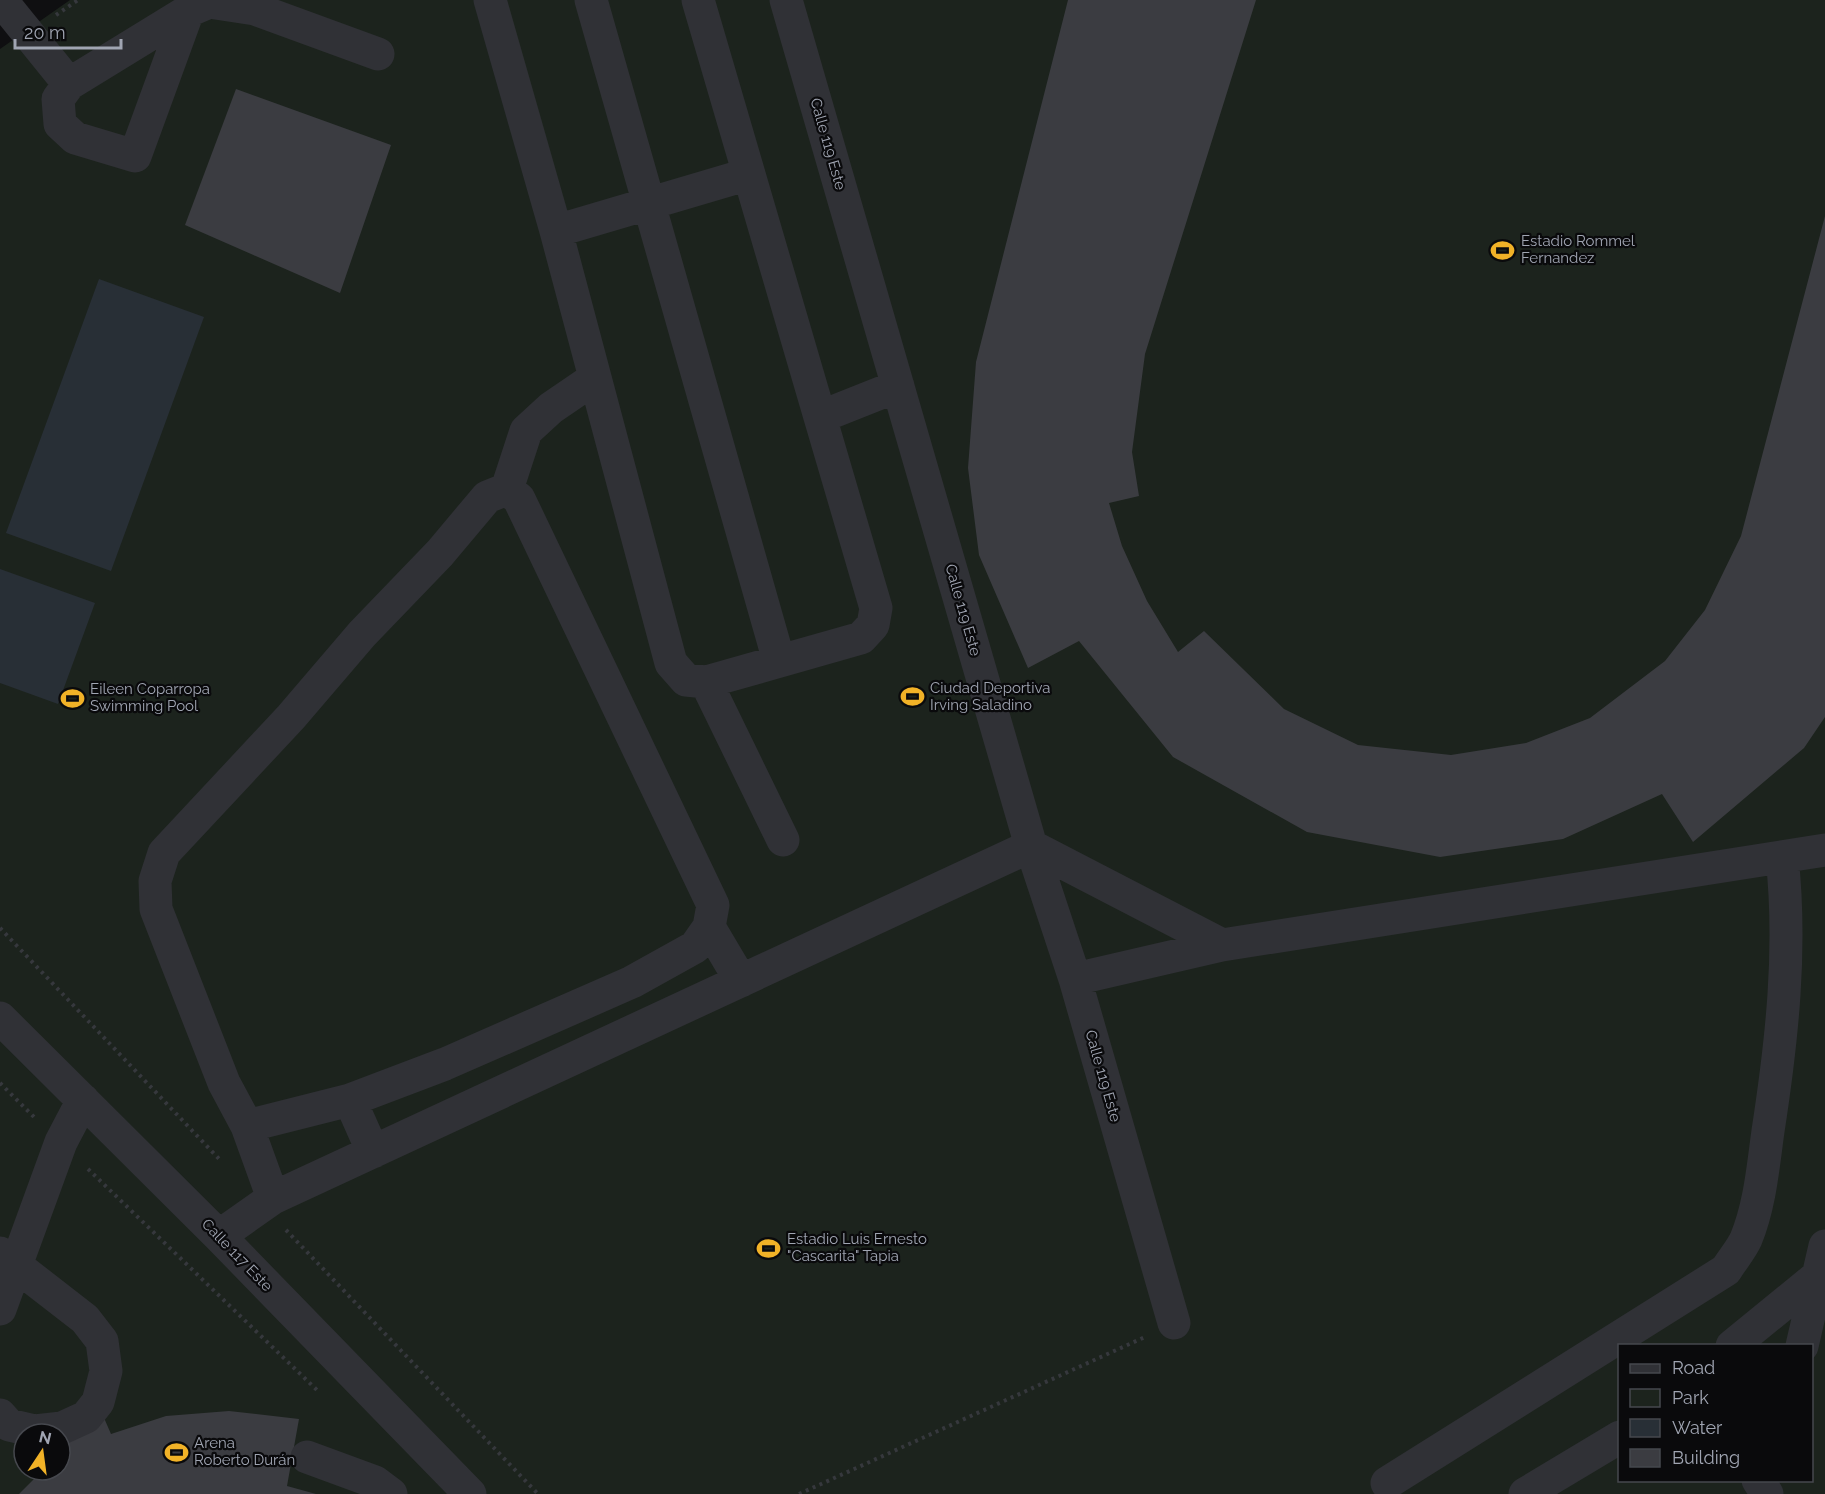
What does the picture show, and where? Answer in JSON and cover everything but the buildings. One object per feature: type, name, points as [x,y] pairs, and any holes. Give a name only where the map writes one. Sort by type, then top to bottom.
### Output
[{"type":"street","points":[[1,0],[69,84]]},
{"type":"street","points":[[490,0],[556,231],[671,663],[686,680],[706,682],[861,638],[873,625],[876,608],[749,174],[702,1]]},
{"type":"street","points":[[591,0],[779,661]]},
{"type":"street","name":"Calle 119 Este","points":[[786,0],[1032,846],[1075,979],[1174,1323]]},
{"type":"street","points":[[188,11],[135,156],[75,138],[60,124],[58,99],[69,84],[188,11],[209,2],[255,9],[378,54]]},
{"type":"street","points":[[556,231],[749,174]]},
{"type":"street","points":[[507,489],[526,431],[551,408],[595,378]]},
{"type":"street","points":[[820,417],[898,386]]},
{"type":"street","points":[[247,1126],[350,1100],[445,1064],[633,982],[695,947],[709,927],[713,905],[519,499],[507,489]]},
{"type":"street","points":[[267,1202],[247,1126],[224,1083],[156,909],[155,881],[164,853],[291,717],[362,634],[440,552],[487,497],[507,489]]},
{"type":"street","points":[[706,682],[783,840]]},
{"type":"street","points":[[219,1236],[267,1202],[1032,846],[1222,945]]},
{"type":"street","points":[[1075,979],[1222,945],[1825,850]]},
{"type":"street","points":[[1387,1484],[1726,1270],[1746,1240],[1759,1191],[1777,1072],[1786,982],[1785,886],[1782,857]]},
{"type":"street","points":[[709,927],[741,981]]},
{"type":"street","points":[[633,982],[649,1024]]},
{"type":"street","name":"Calle 117 Este","points":[[0,1018],[219,1236],[471,1494]]},
{"type":"street","points":[[534,1024],[554,1068]]},
{"type":"street","points":[[445,1064],[464,1109]]},
{"type":"street","points":[[0,1309],[8,1259],[61,1142],[83,1100]]},
{"type":"street","points":[[350,1100],[373,1152]]},
{"type":"street","points":[[0,1416],[9,1425],[36,1431],[62,1428],[86,1417],[98,1402],[106,1371],[102,1341],[85,1320],[8,1259]]},
{"type":"street","points":[[1734,1344],[1822,1261]]},
{"type":"street","points":[[1803,1344],[1822,1261]]},
{"type":"street","points":[[1525,1494],[1618,1438]]},
{"type":"street","points":[[306,1457],[375,1482],[391,1494]]},
{"type":"path","points":[[0,927],[227,1167]]},
{"type":"path","points":[[0,1083],[320,1394]]},
{"type":"path","points":[[267,1202],[306,1250],[538,1494]]},
{"type":"path","points":[[799,1494],[1174,1323]]},
{"type":"green space","name":"Ciudad Deportiva Irving Saladino","points":[[70,0],[1825,0],[1825,1494],[0,1494],[0,49]]},
{"type":"water","points":[[99,279],[204,317],[111,571],[6,533]]},
{"type":"water","points":[[0,569],[95,603],[58,704],[0,683]]},
{"type":"place","name":"Estadio Rommel Fernandez","points":[[1503,250]]},
{"type":"place","name":"Ciudad Deportiva Irving Saladino","points":[[912,697]]},
{"type":"place","name":"Eileen Coparropa Swimming Pool","points":[[72,698]]},
{"type":"place","name":"Estadio Luis Ernesto \"Cascarita\" Tapia","points":[[769,1248]]},
{"type":"place","name":"Arena Roberto Durán","points":[[176,1452]]}]
